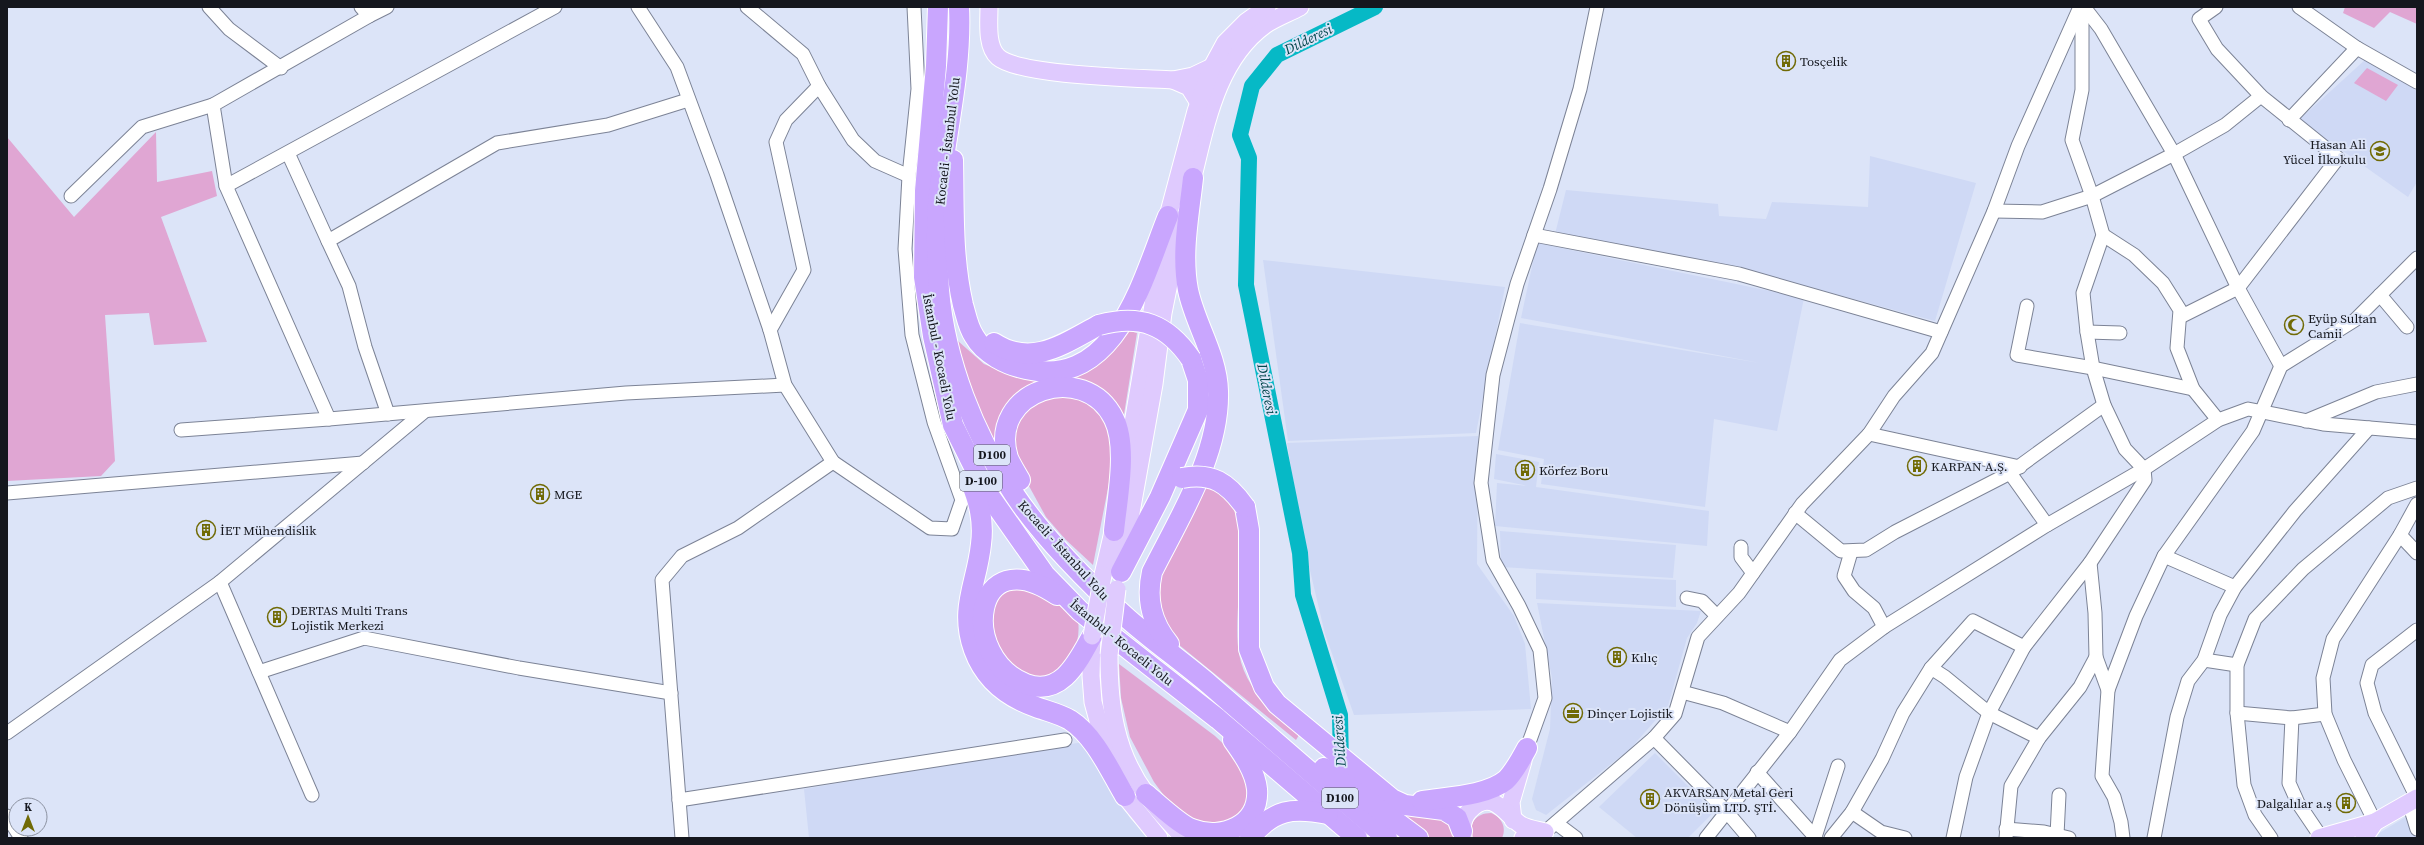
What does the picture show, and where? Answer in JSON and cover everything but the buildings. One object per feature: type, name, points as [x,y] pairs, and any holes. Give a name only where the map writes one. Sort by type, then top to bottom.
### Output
[{"type":"highway","name":"İstanbul - Kocaeli Yolu","points":[[938,7],[936,66],[925,191],[924,277],[933,336],[953,425],[986,491],[1045,575],[1080,611],[1218,719],[1328,814]]},
{"type":"highway","name":"Kocaeli - İstanbul Yolu","points":[[959,7],[952,98],[938,197],[939,290],[945,328],[958,380],[979,432],[1014,494],[1042,529],[1126,618],[1190,668],[1280,745],[1320,773],[1369,813]]},
{"type":"highway","points":[[952,98],[954,252],[967,320],[974,336],[983,348],[1010,366],[1040,372],[1074,367],[1100,352],[1115,334],[1143,285],[1168,216]]},
{"type":"highway","points":[[1190,668],[1154,623],[1150,582],[1152,572],[1193,493],[1211,439],[1218,408],[1216,375],[1209,348],[1188,291],[1185,268],[1185,245],[1193,178]]},
{"type":"highway","points":[[957,269],[977,324],[986,337],[1005,350],[1017,353],[1043,353],[1099,326],[1114,322],[1140,322],[1154,325],[1180,344],[1191,359],[1198,380],[1198,410],[1160,497],[1114,579]]},
{"type":"highway","points":[[1042,529],[1008,458],[1006,438],[1009,419],[1020,402],[1039,391],[1057,387],[1071,387],[1086,391],[1103,402],[1114,419],[1120,441],[1114,531]]},
{"type":"highway","points":[[953,425],[963,460],[980,503],[982,524],[982,544],[967,607],[969,628],[974,650],[984,671],[996,686],[1027,704],[1070,720],[1088,736],[1125,796]]},
{"type":"highway","points":[[1160,497],[1169,487],[1182,478],[1194,476],[1204,477],[1227,484],[1245,507],[1249,530],[1249,649],[1264,687],[1277,704],[1392,799],[1405,805],[1436,808],[1451,813],[1457,818],[1462,834]]},
{"type":"highway","points":[[1080,611],[1042,585],[1019,578],[1008,580],[992,591],[986,600],[982,615],[984,634],[1001,667],[1010,675],[1034,687],[1047,686],[1067,677],[1076,666],[1092,636]]},
{"type":"highway","points":[[1146,794],[1192,829],[1213,834],[1224,833],[1246,822],[1256,801],[1257,788],[1253,774],[1242,753],[1218,719]]},
{"type":"highway","points":[[1373,782],[1405,800],[1419,802],[1468,794],[1495,787],[1506,780],[1527,748]]},
{"type":"highway","points":[[1250,838],[1267,819],[1280,812],[1311,811],[1328,814]]},
{"type":"highway","points":[[1369,813],[1418,838]]},
{"type":"highway","name":"D100","points":[[1369,813],[1387,838]]},
{"type":"highway","name":"D100","points":[[1328,814],[1357,838]]},
{"type":"main road","points":[[989,7],[990,36],[993,48],[998,57],[1028,68],[1068,73],[1173,80],[1193,76],[1212,67]]},
{"type":"main road","points":[[1184,838],[1146,794],[1130,766],[1117,735],[1109,695],[1109,655],[1114,579],[1114,531],[1168,216],[1199,103],[1212,67],[1226,43],[1246,22],[1267,7]]},
{"type":"main road","points":[[1159,838],[1125,796],[1106,750],[1093,702],[1091,676],[1092,636],[1114,579],[1147,428],[1176,239],[1216,96],[1226,67],[1242,46],[1266,25],[1300,7]]},
{"type":"main road","points":[[1173,80],[1189,87],[1199,103]]},
{"type":"main road","points":[[1513,838],[1514,823],[1511,815],[1511,802],[1527,748]]},
{"type":"main road","points":[[2320,837],[2375,822],[2414,800]]},
{"type":"main road","points":[[1462,834],[1466,814],[1480,804],[1497,804],[1521,825],[1551,827]]},
{"type":"main road","points":[[2364,838],[2375,822]]},
{"type":"main road","points":[[1523,838],[1551,827]]},
{"type":"street","points":[[210,7],[229,29],[281,68]]},
{"type":"street","points":[[70,196],[142,127],[213,105],[281,68],[365,12],[387,7]]},
{"type":"street","points":[[226,186],[555,7]]},
{"type":"street","points":[[638,7],[677,67],[717,175],[770,330],[785,385],[832,462],[930,528],[952,529],[962,500],[934,422],[912,335],[906,249],[909,176],[918,89],[914,7]]},
{"type":"street","points":[[747,7],[803,54],[819,86],[853,140],[874,161],[909,176]]},
{"type":"street","points":[[1527,748],[1545,698],[1540,650],[1519,606],[1493,560],[1481,483],[1493,375],[1517,284],[1580,89],[1597,7]]},
{"type":"street","points":[[2082,7],[2101,29],[2174,154],[2238,288],[2281,366]]},
{"type":"street","points":[[1953,838],[1966,777],[1989,713],[2024,647],[2090,563],[2145,480],[2144,469],[2125,448],[2104,406],[2093,368],[2087,332],[2083,292],[2102,235],[2092,196],[2072,140],[2082,90],[2082,7]]},
{"type":"street","points":[[1576,838],[1551,827],[1654,738],[1675,714],[1698,637],[1739,593],[1795,513],[1869,434],[1894,396],[1932,353],[1994,211],[2018,146],[2082,7]]},
{"type":"street","points":[[2180,317],[2238,288],[2338,158],[2261,96],[2217,49],[2199,19],[2216,7]]},
{"type":"street","points":[[2299,7],[2357,48],[2417,82]]},
{"type":"street","points":[[2289,120],[2357,48]]},
{"type":"street","points":[[770,330],[804,270],[776,142],[786,120],[819,86]]},
{"type":"street","points":[[1994,211],[2042,212],[2092,196],[2174,154],[2225,125],[2261,96]]},
{"type":"street","points":[[328,241],[497,143],[608,125],[688,100]]},
{"type":"street","points":[[213,105],[226,186],[329,419]]},
{"type":"street","points":[[288,153],[349,286],[365,347],[388,414]]},
{"type":"street","points":[[1534,235],[1739,274],[1941,332]]},
{"type":"street","points":[[2102,235],[2134,255],[2163,283],[2180,310],[2177,348],[2193,389],[2218,420]]},
{"type":"street","points":[[2123,838],[2121,822],[2114,797],[2102,776],[2108,690],[2136,616],[2164,556],[2253,431],[2260,411],[2281,366],[2355,320],[2417,258]]},
{"type":"street","points":[[2380,295],[2407,327]]},
{"type":"street","points":[[2027,306],[2017,355],[2093,368],[2193,389]]},
{"type":"street","points":[[2087,332],[2120,333]]},
{"type":"street","points":[[2306,421],[2376,392],[2417,384]]},
{"type":"street","points":[[181,430],[329,419],[626,393],[785,385]]},
{"type":"street","points":[[1795,513],[1841,551],[1851,552],[1866,550],[1895,532],[2015,470],[2104,406]]},
{"type":"street","points":[[1706,838],[1790,732],[1840,660],[1884,627],[2047,525],[2144,469],[2218,420],[2248,409],[2306,421],[2417,432]]},
{"type":"street","points":[[7,733],[220,582],[425,411]]},
{"type":"street","points":[[2154,838],[2177,717],[2188,681],[2204,660],[2220,615],[2235,587],[2295,511],[2369,428]]},
{"type":"street","points":[[1869,434],[2015,470],[2047,525]]},
{"type":"street","points":[[682,838],[662,580],[682,556],[738,528],[832,462]]},
{"type":"street","points":[[7,493],[363,463]]},
{"type":"street","points":[[2271,838],[2255,816],[2244,785],[2237,713],[2237,664],[2255,619],[2303,569],[2388,498],[2417,488]]},
{"type":"street","points":[[2375,822],[2344,760],[2325,714],[2323,678],[2333,639],[2400,535],[2417,504]]},
{"type":"street","points":[[2400,535],[2417,553]]},
{"type":"street","points":[[1742,547],[1742,557],[1753,573]]},
{"type":"street","points":[[1851,552],[1844,576],[1854,591],[1874,608],[1884,627]]},
{"type":"street","points":[[2164,556],[2235,587]]},
{"type":"street","points":[[2090,563],[2095,613],[2096,657],[2108,690]]},
{"type":"street","points":[[220,582],[312,795]]},
{"type":"street","points":[[1687,598],[1702,601],[1717,616]]},
{"type":"street","points":[[1831,838],[1852,812],[1882,760],[1903,713],[1931,668],[1973,621],[2024,647]]},
{"type":"street","points":[[2417,630],[2372,665],[2367,684],[2375,713],[2414,800],[2417,829]]},
{"type":"street","points":[[259,672],[364,638],[519,668],[671,693]]},
{"type":"street","points":[[2059,795],[2063,836],[2006,833],[2011,786],[2039,738],[2080,687],[2096,657]]},
{"type":"street","points":[[2204,660],[2237,664]]},
{"type":"street","points":[[1931,668],[1945,677],[1989,713],[2039,738]]},
{"type":"street","points":[[1682,692],[1723,703],[1790,732]]},
{"type":"street","points":[[2237,713],[2292,718],[2325,714]]},
{"type":"street","points":[[2292,718],[2289,782],[2298,803],[2320,837]]},
{"type":"street","points":[[1654,738],[1726,811],[1749,838]]},
{"type":"street","points":[[679,800],[1065,740]]},
{"type":"street","points":[[1816,838],[1838,766]]},
{"type":"street","points":[[1757,772],[1816,838]]},
{"type":"street","points":[[1852,812],[1881,832],[1905,838]]},
{"type":"street","points":[[7,816],[22,838]]},
{"type":"shaded area","points":[[2345,7],[2417,7],[2417,24],[2390,12],[2374,28],[2343,13]]},
{"type":"shaded area","name":"Hasan Ali Yücel İlkokulu","points":[[2366,59],[2417,91],[2417,182],[2408,197],[2299,120]]},
{"type":"shaded area","points":[[2367,68],[2398,85],[2386,101],[2354,83]]},
{"type":"shaded area","points":[[156,132],[157,182],[212,171],[217,196],[161,217],[207,342],[154,345],[149,313],[105,315],[115,461],[101,476],[7,481],[7,137],[74,217]]},
{"type":"shaded area","points":[[1870,156],[1976,183],[1935,321],[1747,270],[1555,234],[1566,190],[1718,204],[1719,216],[1766,219],[1772,202],[1868,207]]},
{"type":"shaded area","points":[[1537,243],[1804,298],[1777,431],[1714,419],[1705,507],[1541,484],[1544,459],[1498,450],[1520,323],[1760,363],[1521,318]]},
{"type":"shaded area","points":[[1263,260],[1505,287],[1476,433],[1288,441]]},
{"type":"shaded area","points":[[1126,330],[1137,333],[1122,427],[1108,403],[1045,384],[998,453],[963,370],[958,341],[984,364],[1001,371],[1098,362],[1108,355]]},
{"type":"shaded area","points":[[1067,392],[1099,409],[1113,443],[1109,483],[1093,565],[1065,539],[1046,517],[1024,477],[1015,452],[1013,425],[1028,404]]},
{"type":"shaded area","points":[[1478,436],[1477,564],[1514,616],[1525,644],[1531,709],[1354,715],[1325,634],[1304,545],[1287,443]]},
{"type":"shaded area","points":[[1496,454],[1539,462],[1536,487],[1709,511],[1707,546],[1495,526],[1497,483],[1528,486],[1494,479]]},
{"type":"shaded area","points":[[1200,487],[1217,488],[1232,504],[1238,519],[1241,555],[1237,638],[1239,654],[1248,679],[1254,689],[1270,709],[1299,735],[1296,740],[1178,644],[1161,624],[1158,575]]},
{"type":"shaded area","points":[[1500,531],[1676,545],[1673,578],[1501,567]]},
{"type":"shaded area","points":[[1536,573],[1676,580],[1676,607],[1536,599]]},
{"type":"shaded area","points":[[1004,587],[1042,592],[1078,620],[1079,628],[1077,642],[1062,674],[1030,681],[995,649],[991,601]]},
{"type":"shaded area","name":"Kılıç","points":[[1537,603],[1701,611],[1697,623],[1687,638],[1668,706],[1630,749],[1546,815],[1536,810],[1532,799],[1550,729],[1552,678]]},
{"type":"shaded area","points":[[1119,664],[1215,736],[1231,751],[1243,766],[1251,796],[1239,821],[1208,829],[1171,805],[1154,782],[1130,737],[1121,698]]},
{"type":"shaded area","points":[[1089,741],[1130,818],[1150,838],[809,838],[804,789]]},
{"type":"shaded area","name":"AKVARSAN Metal Geri Dönüşüm LTD. ŞTİ.","points":[[1655,753],[1714,812],[1688,838],[1637,838],[1599,807]]},
{"type":"shaded area","points":[[1374,795],[1448,817],[1454,838],[1426,838]]},
{"type":"shaded area","points":[[1491,813],[1498,817],[1502,823],[1504,830],[1502,838],[1473,838],[1471,828],[1474,820],[1481,815]]},
{"type":"shaded area","points":[[2409,815],[2417,838],[2376,838],[2376,835]]},
{"type":"waterway","name":"Dilderesi","points":[[1341,765],[1340,715],[1303,595],[1300,553],[1246,285],[1249,158],[1240,135],[1252,86],[1277,55],[1375,7]]},
{"type":"place","name":"Tosçelik","points":[[1786,61]]},
{"type":"place","name":"Hasan Ali Yücel İlkokulu","points":[[2380,151]]},
{"type":"place","name":"Eyüp Sultan Camii","points":[[2294,325]]},
{"type":"place","name":"KARPAN A.Ş.","points":[[1917,466]]},
{"type":"place","name":"Körfez Boru","points":[[1525,470]]},
{"type":"place","name":"MGE","points":[[540,494]]},
{"type":"place","name":"İET Mühendislik","points":[[206,530]]},
{"type":"place","name":"DERTAS Multi Trans Lojistik Merkezi","points":[[277,617]]},
{"type":"place","name":"Kılıç","points":[[1617,657]]},
{"type":"place","name":"Dinçer Lojistik","points":[[1573,713]]},
{"type":"place","name":"AKVARSAN Metal Geri Dönüşüm LTD. ŞTİ.","points":[[1650,799]]},
{"type":"place","name":"Dalgalılar a.ş","points":[[2346,803]]}]
